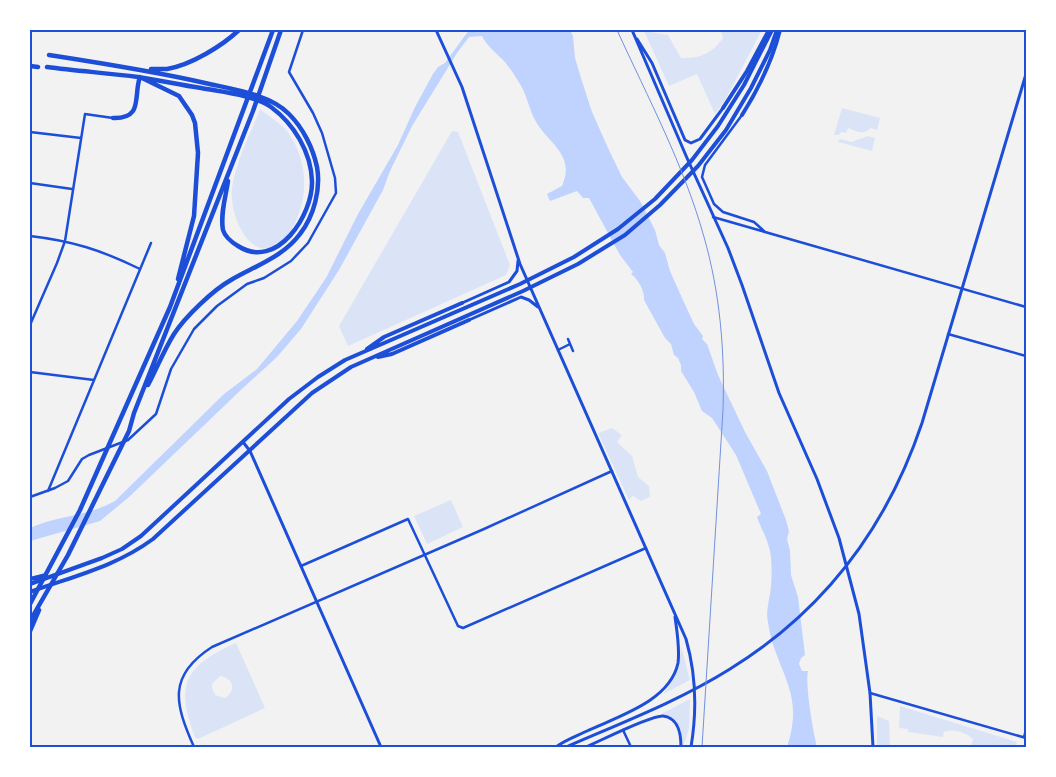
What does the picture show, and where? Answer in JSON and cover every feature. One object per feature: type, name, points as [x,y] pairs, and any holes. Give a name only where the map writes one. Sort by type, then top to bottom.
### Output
[{"type":"highway","points":[[141,69],[168,69],[216,48],[239,30]]},
{"type":"highway","points":[[30,604],[80,510],[170,307],[273,30]]},
{"type":"highway","points":[[30,621],[88,516],[128,431],[261,91],[281,30]]},
{"type":"highway","points":[[49,55],[141,69],[243,91],[272,102],[289,113],[306,137],[314,156],[317,170],[318,195],[308,221],[300,235],[274,258],[218,289],[203,302],[175,333],[134,413]]},
{"type":"highway","points":[[30,66],[38,67]]},
{"type":"highway","points":[[47,67],[140,77],[241,95],[270,107],[294,129],[304,149],[312,182],[311,195],[303,219],[290,235],[276,247],[262,252],[254,252],[241,248],[233,243],[225,234],[222,212],[230,170]]},
{"type":"highway","points":[[140,77],[179,96],[192,115],[197,134],[194,216],[170,307]]},
{"type":"highway","points":[[113,118],[125,117],[134,111],[140,77]]},
{"type":"highway","points":[[30,631],[36,613]]},
{"type":"main road","points":[[723,108],[748,71],[770,30]]},
{"type":"main road","points":[[30,584],[109,555],[141,536],[289,399],[318,377],[346,360],[520,284],[574,257],[618,229],[655,199],[692,160],[718,126],[744,84],[770,30]]},
{"type":"main road","points":[[742,115],[760,85],[775,50],[778,30]]},
{"type":"main road","points":[[30,593],[97,570],[135,552],[153,539],[312,393],[351,367],[523,291],[570,268],[624,235],[660,205],[698,166],[726,130],[751,88],[778,30]]},
{"type":"main road","points":[[361,353],[384,337],[462,303]]},
{"type":"main road","points":[[368,359],[392,354],[469,320]]},
{"type":"main road","points":[[30,579],[80,567]]},
{"type":"street","points":[[30,498],[68,481],[82,459],[128,440],[151,420],[156,414],[171,369],[194,329],[217,306],[247,284],[264,278],[291,262],[308,243],[336,194],[335,178],[328,152],[313,113],[289,72],[303,30]]},
{"type":"street","points":[[436,30],[456,71],[518,258],[686,639],[692,661],[695,705],[691,747]]},
{"type":"street","points":[[632,30],[652,63],[685,140],[691,143],[700,138],[723,108]]},
{"type":"street","points":[[632,30],[742,285],[779,393],[817,479],[839,538],[860,614],[870,694],[873,747]]},
{"type":"street","points":[[567,747],[695,689],[730,669],[762,647],[819,597],[852,558],[878,520],[900,480],[910,457],[1026,74]]},
{"type":"street","points":[[30,325],[57,263],[64,241],[85,114],[113,118]]},
{"type":"street","points":[[742,115],[705,165],[702,176],[714,204],[724,212],[754,222],[766,232]]},
{"type":"street","points":[[30,132],[81,139]]},
{"type":"street","points":[[30,184],[72,189]]},
{"type":"street","points":[[713,217],[1026,307]]},
{"type":"street","points":[[30,236],[64,241],[111,255],[140,269]]},
{"type":"street","points":[[48,491],[151,243]]},
{"type":"street","points":[[462,303],[509,282],[516,271],[518,258]]},
{"type":"street","points":[[469,320],[521,297],[540,308]]},
{"type":"street","points":[[948,334],[1026,356]]},
{"type":"street","points":[[568,339],[573,351]]},
{"type":"street","points":[[558,350],[570,344]]},
{"type":"street","points":[[30,372],[94,380]]},
{"type":"street","points":[[243,442],[250,451],[382,747]]},
{"type":"street","points":[[194,747],[180,711],[180,682],[185,670],[200,654],[212,647],[425,555],[612,471]]},
{"type":"street","points":[[301,566],[408,519],[458,626],[463,628],[646,548]]},
{"type":"street","points":[[556,747],[653,699],[666,688],[673,676],[678,656],[674,611]]},
{"type":"street","points":[[870,694],[1025,737],[1026,730]]},
{"type":"street","points":[[586,747],[651,718],[663,716],[677,724],[682,747]]},
{"type":"street","points":[[623,730],[631,747]]},
{"type":"shaded area","points":[[721,30],[762,30],[725,100],[715,114],[697,74],[669,86],[644,31],[668,35],[681,58],[688,58],[700,56],[715,48],[723,38]]},
{"type":"shaded area","points":[[842,108],[880,118],[877,130],[870,128],[866,132],[860,132],[848,128],[846,133],[842,132],[834,135]]},
{"type":"shaded area","points":[[260,109],[278,122],[294,141],[299,152],[304,175],[303,198],[294,225],[281,243],[274,247],[264,248],[255,245],[247,239],[241,230],[233,208],[232,197],[232,188],[237,168]]},
{"type":"shaded area","points":[[452,131],[458,132],[510,265],[506,275],[348,346],[339,326]]},
{"type":"shaded area","points":[[867,136],[875,138],[872,151],[838,142],[840,139],[852,142]]},
{"type":"shaded area","points":[[612,428],[622,435],[617,442],[632,456],[638,477],[649,486],[650,497],[641,501],[633,496],[629,500],[598,433]]},
{"type":"shaded area","points":[[451,500],[463,527],[427,544],[414,516]]},
{"type":"shaded area","points":[[236,643],[265,708],[198,739],[195,737],[189,719],[186,690],[189,678],[196,668],[219,651]],"holes":[[[220,676],[224,677],[232,685],[229,695],[225,698],[215,695],[212,688],[212,684]]]},
{"type":"shaded area","points":[[681,646],[690,680],[663,694],[676,672]]},
{"type":"shaded area","points":[[690,699],[689,729],[683,747],[682,735],[676,721],[661,714]]},
{"type":"shaded area","points":[[900,706],[1017,742],[1016,747],[977,747],[971,745],[973,739],[956,731],[944,732],[943,737],[908,732],[908,729],[899,728]]},
{"type":"shaded area","points":[[877,716],[889,721],[890,747],[877,747]]},
{"type":"water","points":[[469,30],[570,30],[573,36],[575,58],[592,112],[622,177],[640,201],[655,230],[659,245],[665,253],[670,271],[682,298],[694,324],[703,336],[702,339],[707,344],[718,375],[745,432],[767,471],[786,520],[789,531],[787,539],[790,551],[791,575],[798,597],[805,655],[801,658],[799,664],[802,671],[808,671],[808,697],[817,747],[787,747],[792,727],[793,710],[787,682],[767,619],[772,578],[770,551],[757,517],[761,514],[736,455],[712,418],[702,411],[694,392],[681,371],[681,365],[678,358],[674,355],[671,344],[665,338],[644,300],[640,286],[631,274],[633,272],[620,255],[589,198],[583,198],[577,191],[550,201],[547,194],[562,186],[566,166],[563,157],[535,120],[514,74],[505,62],[488,46],[482,36],[469,37],[457,53],[412,126],[383,190],[339,270],[301,329],[277,357],[129,497],[100,521],[30,541],[30,528],[97,509],[115,501],[224,394],[257,369],[297,321],[326,278],[358,214],[398,145],[415,107],[433,74],[438,67],[445,63]]},
{"type":"railway","points":[[617,30],[665,132],[696,210],[718,301],[722,344],[723,410],[702,747]]}]
